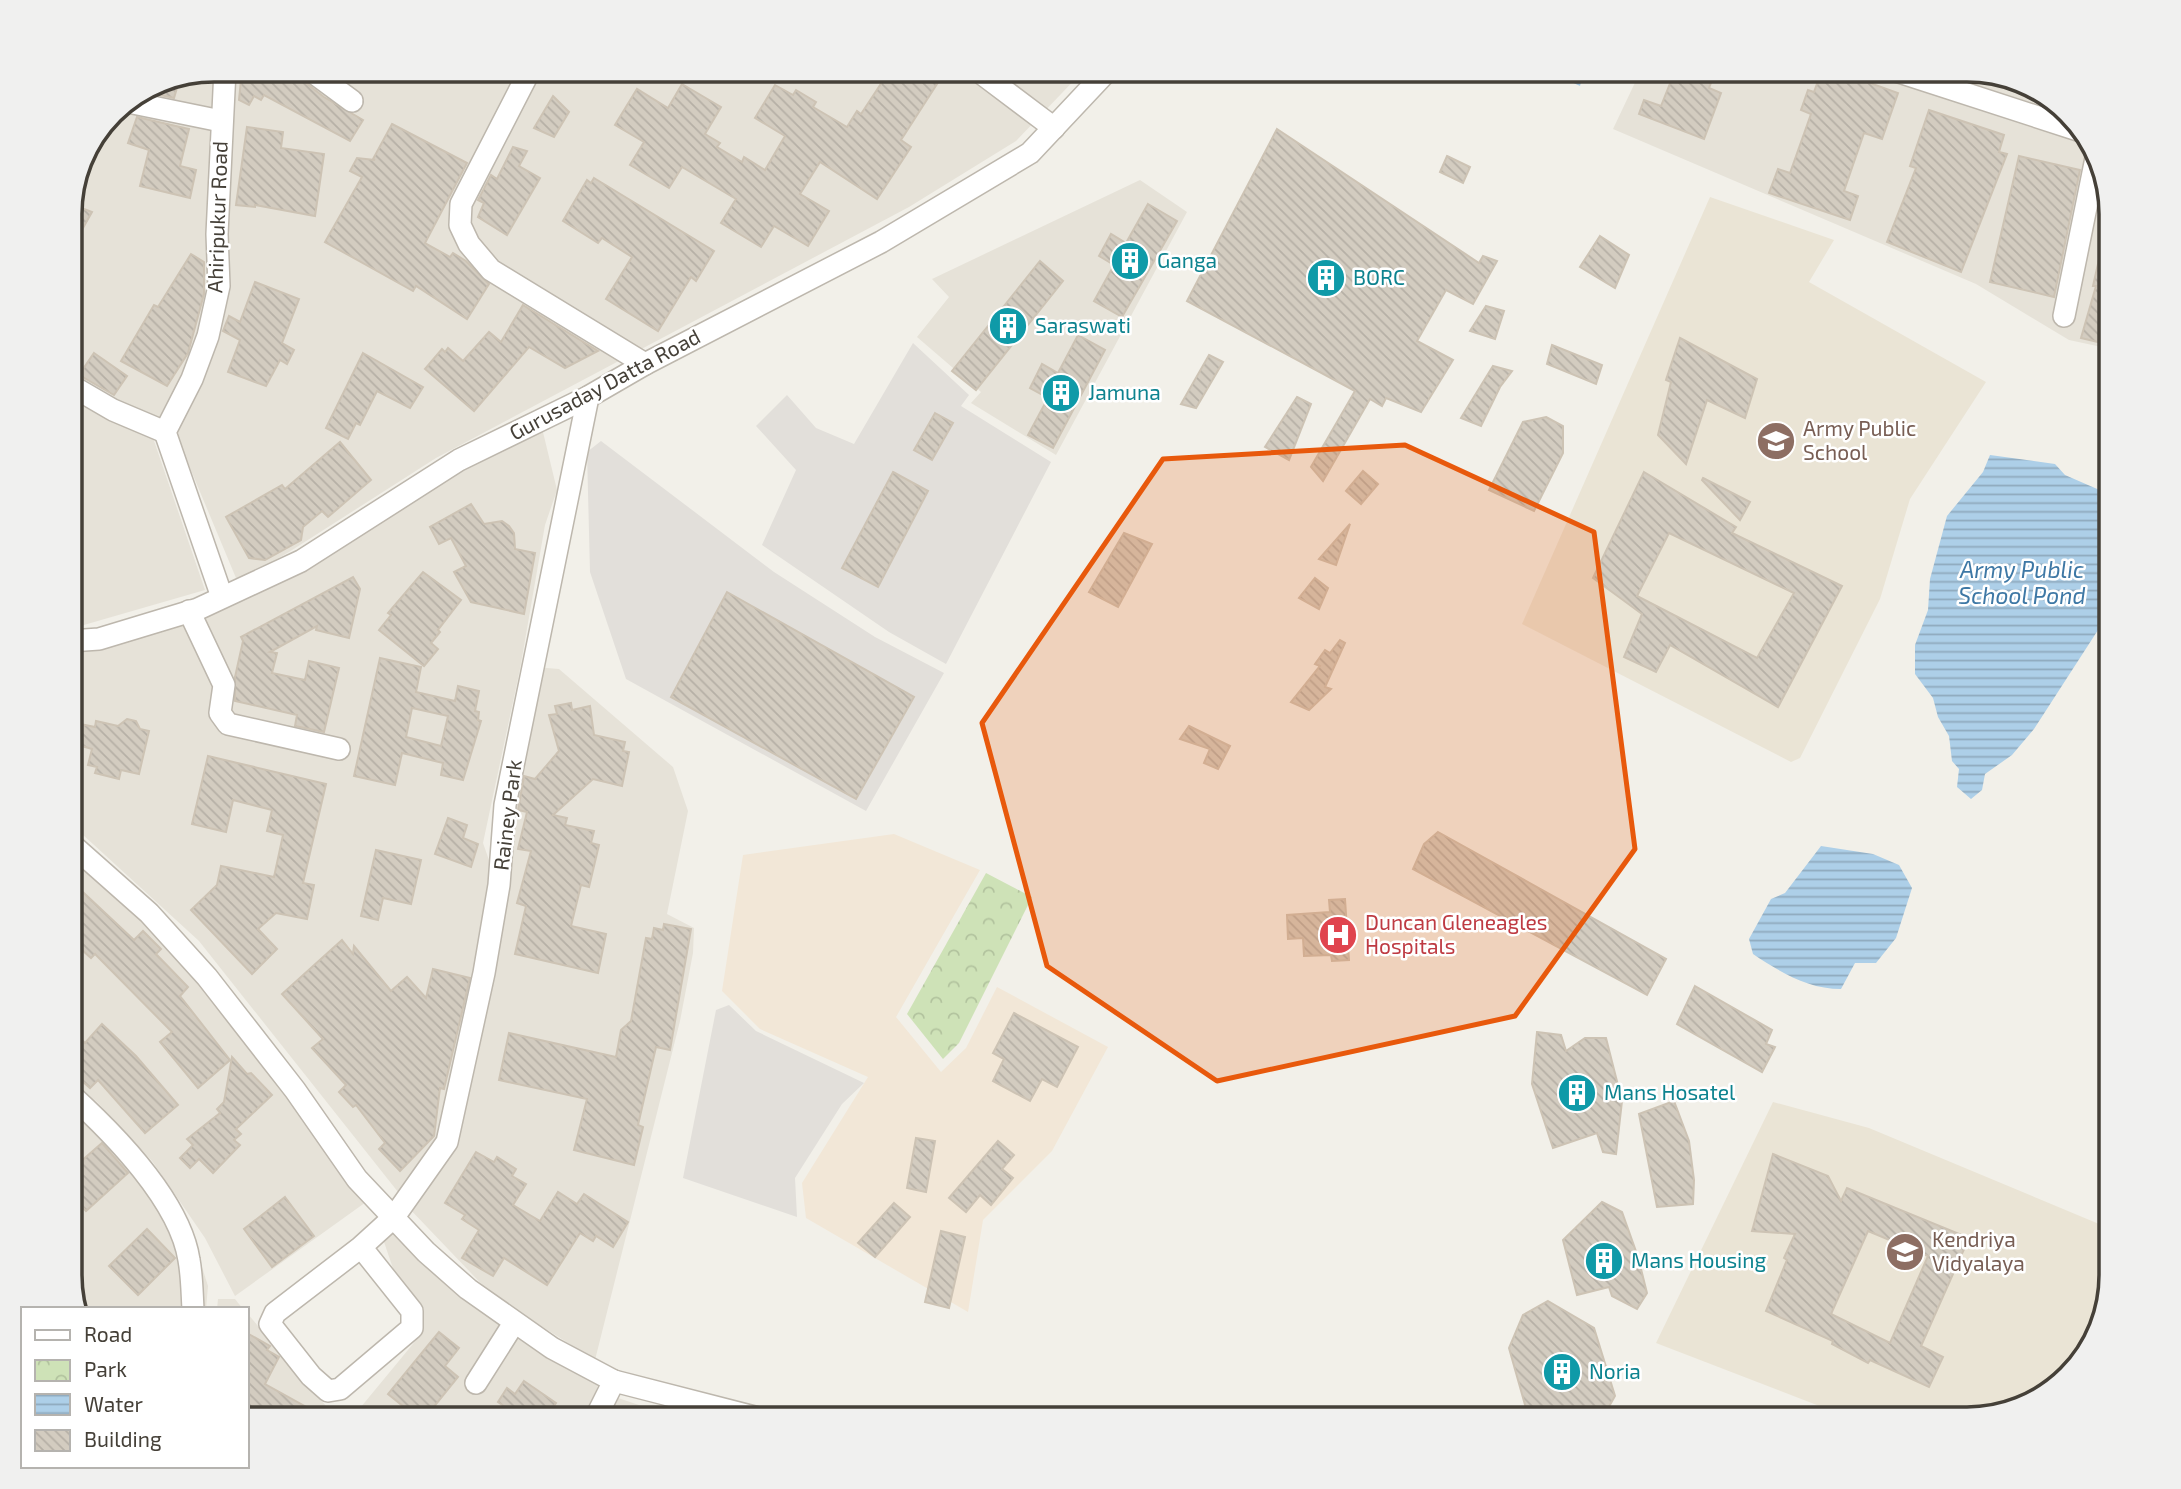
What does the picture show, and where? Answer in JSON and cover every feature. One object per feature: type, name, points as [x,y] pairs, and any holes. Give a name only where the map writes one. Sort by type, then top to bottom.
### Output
[{"type":"street","name":"Gurusaday Datta Road","points":[[83,640],[99,639],[189,611],[301,561],[460,460],[588,397],[645,364],[881,242],[1030,153],[1096,82]]},
{"type":"street","points":[[1930,82],[2064,125]]},
{"type":"street","name":"Ahiripukur Road","points":[[164,432],[191,379],[208,335],[219,286],[217,234],[224,83]]},
{"type":"street","points":[[328,83],[352,101]]},
{"type":"street","points":[[523,83],[461,204],[460,225],[469,244],[491,270],[645,364]]},
{"type":"street","points":[[994,83],[1054,128]]},
{"type":"street","points":[[141,105],[221,121]]},
{"type":"street","points":[[2064,316],[2094,178]]},
{"type":"street","points":[[83,393],[113,410],[164,432],[222,597]]},
{"type":"street","name":"Rainey Park","points":[[361,1247],[412,1311],[414,1323],[340,1389],[328,1391],[311,1376],[270,1324],[275,1313],[361,1247],[394,1217],[441,1154],[455,1111],[499,885],[505,805],[588,397]]},
{"type":"street","points":[[189,611],[224,685],[220,713],[228,724],[340,749]]},
{"type":"street","points":[[83,855],[149,913],[207,977],[295,1090],[357,1179],[426,1252],[514,1323],[614,1381],[715,1407]]},
{"type":"street","points":[[83,1106],[150,1180],[174,1221],[189,1258],[193,1307]]},
{"type":"street","points":[[476,1383],[514,1323]]},
{"type":"street","points":[[601,1407],[614,1381]]},
{"type":"highlighted area","points":[[1405,445],[1594,532],[1635,849],[1515,1016],[1217,1081],[1047,966],[982,723],[1163,459]]},
{"type":"shaded area","points":[[1635,82],[1966,82],[1984,83],[2017,92],[2060,121],[2081,148],[2089,164],[2098,197],[2099,215],[2099,346],[2069,340],[1976,284],[1613,129]]},
{"type":"shaded area","points":[[214,83],[212,100],[217,234],[208,336],[151,432],[205,590],[83,625],[83,197],[92,164],[100,148],[121,121],[164,92],[189,85]]},
{"type":"shaded area","points":[[234,83],[1072,83],[1016,141],[909,207],[436,458],[289,552],[249,575],[236,578],[175,432],[211,361],[228,284],[227,130]]},
{"type":"shaded area","points":[[1140,180],[1187,212],[1056,455],[971,403],[981,392],[917,337],[949,297],[932,279]]},
{"type":"shaded area","name":"Army Public School","points":[[1710,197],[1834,240],[1809,282],[1986,382],[1910,499],[1880,599],[1800,758],[1791,762],[1522,624]]},
{"type":"shaded area","points":[[913,343],[969,395],[961,406],[1051,462],[946,664],[889,632],[762,545],[796,470],[756,426],[787,395],[816,428],[854,444]]},
{"type":"shaded area","points":[[542,428],[557,490],[545,525],[520,669],[483,843],[497,883],[443,1145],[402,1197],[199,941],[83,835],[83,644],[206,612],[423,488]]},
{"type":"shaded area","points":[[601,441],[774,572],[875,637],[944,673],[866,811],[626,679],[590,572],[587,452]]},
{"type":"shaded area","points":[[535,667],[559,669],[673,767],[688,811],[667,914],[694,928],[693,953],[680,1021],[595,1360],[492,1295],[406,1205],[451,1148],[507,879],[493,845]]},
{"type":"shaded area","points":[[894,834],[980,870],[896,1017],[941,1072],[966,1048],[997,987],[1108,1047],[1052,1151],[983,1220],[968,1312],[806,1218],[802,1183],[868,1077],[760,1029],[722,991],[743,855]]},
{"type":"shaded area","points":[[83,850],[238,1008],[380,1192],[235,1296],[205,1238],[152,1161],[83,1090]]},
{"type":"shaded area","points":[[729,1005],[756,1031],[864,1083],[842,1104],[795,1178],[797,1217],[683,1178],[716,1010]]},
{"type":"shaded area","name":"Kendriya Vidyalaya","points":[[1773,1102],[1869,1128],[2099,1224],[2098,1292],[2085,1333],[2066,1362],[2054,1374],[2025,1393],[2001,1402],[1966,1407],[1822,1407],[1656,1343]]},
{"type":"shaded area","points":[[83,1109],[195,1245],[208,1286],[206,1307],[87,1307],[83,1292]]},
{"type":"shaded area","points":[[404,1218],[488,1308],[598,1385],[591,1407],[361,1407],[417,1339],[383,1239]]},
{"type":"shaded area","points":[[218,1299],[235,1299],[241,1307],[217,1307]]},
{"type":"shaded area","points":[[248,1314],[327,1407],[248,1407]]},
{"type":"shaded area","points":[[612,1396],[645,1407],[608,1407]]},
{"type":"green space","points":[[986,873],[1032,897],[959,1043],[943,1059],[907,1014]]},
{"type":"water","name":"Army Public School Pond","points":[[1990,455],[2055,464],[2065,475],[2099,490],[2099,628],[2034,729],[2012,755],[1985,774],[1982,790],[1971,799],[1957,787],[1959,769],[1952,761],[1949,736],[1938,717],[1933,698],[1915,674],[1915,645],[1928,610],[1930,579],[1947,516],[1983,472]]},
{"type":"water","points":[[1821,846],[1873,854],[1899,865],[1912,888],[1896,938],[1876,963],[1855,963],[1841,989],[1806,983],[1784,973],[1753,954],[1749,939],[1771,899],[1785,893]]},
{"type":"building","points":[[1671,82],[1711,82],[1709,88],[1721,93],[1704,139],[1639,114],[1644,100],[1661,106]]},
{"type":"building","points":[[1818,82],[1868,82],[1898,93],[1882,139],[1864,133],[1844,191],[1858,196],[1850,220],[1769,193],[1778,169],[1790,173],[1811,114],[1801,110],[1808,90],[1814,92]]},
{"type":"building","points":[[241,83],[306,83],[363,120],[350,141],[264,95],[261,100],[254,96],[249,105],[239,100]]},
{"type":"building","points":[[882,83],[938,83],[901,140],[911,147],[877,199],[820,162],[800,194],[829,211],[808,246],[774,226],[761,247],[721,223],[736,199],[682,167],[669,188],[630,165],[644,142],[615,125],[637,89],[668,108],[682,84],[721,107],[705,134],[720,143],[717,147],[742,162],[744,157],[765,170],[785,136],[755,118],[775,85],[793,95],[796,90],[816,102],[813,107],[847,127],[857,111],[861,114]]},
{"type":"building","points":[[177,88],[174,98],[159,95]]},
{"type":"building","points":[[553,96],[569,112],[554,137],[534,128]]},
{"type":"building","points":[[1929,110],[2004,135],[1999,152],[2007,154],[1961,272],[1887,242],[1916,168],[1910,166]]},
{"type":"building","points":[[137,117],[189,129],[180,166],[196,170],[190,198],[140,186],[149,150],[128,143]]},
{"type":"building","points":[[392,124],[467,163],[425,243],[450,257],[453,253],[466,261],[489,284],[467,319],[416,286],[413,291],[325,242],[362,177],[350,171],[357,158],[375,160],[373,159]]},
{"type":"building","points":[[247,127],[283,132],[281,148],[324,154],[315,216],[255,205],[236,205]]},
{"type":"building","name":"BORC","points":[[1277,129],[1479,263],[1483,256],[1497,261],[1473,304],[1446,290],[1417,341],[1453,360],[1421,412],[1386,398],[1382,406],[1370,399],[1323,481],[1311,467],[1355,391],[1187,301]]},
{"type":"building","points":[[513,147],[527,151],[519,166],[540,178],[507,235],[478,217],[484,203],[478,200],[491,175],[497,179]]},
{"type":"building","points":[[1447,156],[1470,167],[1463,183],[1440,172]]},
{"type":"building","points":[[2019,156],[2080,170],[2054,297],[1990,282]]},
{"type":"building","points":[[594,178],[714,251],[696,281],[691,277],[658,331],[606,299],[632,257],[602,238],[598,243],[563,221],[587,180],[591,183]]},
{"type":"building","name":"Ganga","points":[[1148,204],[1177,221],[1122,317],[1094,301],[1114,265],[1099,256],[1111,234],[1126,243]]},
{"type":"building","points":[[83,209],[92,212],[83,228]]},
{"type":"building","points":[[1600,236],[1629,255],[1615,288],[1580,267]]},
{"type":"building","points":[[191,254],[204,262],[204,294],[188,353],[167,386],[121,361],[154,305],[158,307]]},
{"type":"building","points":[[2099,260],[2098,342],[2081,338],[2096,286],[2093,286]]},
{"type":"building","name":"Saraswati","points":[[1040,261],[1063,281],[976,390],[952,371]]},
{"type":"building","points":[[255,282],[299,299],[282,343],[294,350],[287,364],[280,360],[266,386],[228,372],[240,340],[223,331],[229,316],[240,322]]},
{"type":"building","points":[[523,305],[598,351],[565,368],[529,347],[474,411],[425,369],[442,349],[445,352],[448,348],[463,361],[489,332],[501,342]]},
{"type":"building","points":[[1486,306],[1504,311],[1495,339],[1470,331]]},
{"type":"building","name":"Jamuna","points":[[1078,335],[1105,350],[1053,448],[1028,435],[1048,398],[1030,388],[1042,364],[1058,373]]},
{"type":"building","points":[[1680,338],[1757,379],[1745,418],[1707,400],[1686,464],[1658,435],[1671,382],[1666,380]]},
{"type":"building","points":[[1552,345],[1602,365],[1596,384],[1547,364]]},
{"type":"building","points":[[94,353],[127,376],[114,395],[83,377],[83,369]]},
{"type":"building","points":[[363,353],[423,387],[410,408],[377,391],[360,425],[356,423],[348,439],[326,428]]},
{"type":"building","points":[[1209,355],[1223,362],[1196,408],[1181,404]]},
{"type":"building","points":[[1493,366],[1512,371],[1500,387],[1481,426],[1461,418]]},
{"type":"building","points":[[1297,397],[1311,404],[1289,460],[1265,447]]},
{"type":"building","points":[[935,413],[953,423],[932,460],[914,450]]},
{"type":"building","points":[[1546,417],[1563,426],[1563,453],[1534,511],[1489,490],[1523,422]]},
{"type":"building","points":[[340,442],[371,480],[328,517],[322,511],[303,527],[301,540],[265,560],[249,558],[226,517],[282,485],[285,489]]},
{"type":"building","points":[[1363,471],[1378,484],[1361,504],[1346,491]]},
{"type":"building","points":[[893,472],[928,491],[878,587],[842,568]]},
{"type":"building","points":[[1644,472],[1736,527],[1732,533],[1842,586],[1778,707],[1670,645],[1656,672],[1624,657],[1642,614],[1593,578]],"holes":[[[1669,533],[1794,593],[1757,658],[1637,596]]]},
{"type":"building","points":[[1703,478],[1750,502],[1740,520],[1702,480]]},
{"type":"building","points":[[471,504],[484,524],[502,521],[509,526],[514,533],[515,549],[535,553],[524,614],[471,602],[454,572],[466,566],[451,538],[439,544],[430,527]]},
{"type":"building","points":[[1350,524],[1336,565],[1319,559]]},
{"type":"building","points":[[1124,533],[1152,544],[1118,607],[1089,592]]},
{"type":"building","points":[[423,572],[461,600],[438,630],[440,632],[431,643],[438,649],[424,666],[379,630],[391,615],[388,613]]},
{"type":"building","points":[[353,577],[360,589],[349,638],[316,630],[317,626],[270,652],[277,653],[272,673],[305,680],[309,661],[339,668],[324,732],[295,726],[297,715],[235,701],[235,677],[243,641],[241,637]]},
{"type":"building","points":[[1315,578],[1328,588],[1319,609],[1299,598]]},
{"type":"building","points":[[727,592],[914,697],[856,799],[671,697]]},
{"type":"building","points":[[1340,640],[1345,643],[1325,687],[1331,689],[1309,710],[1291,702],[1320,666],[1315,664],[1325,650],[1330,653]]},
{"type":"building","points":[[380,658],[421,667],[416,692],[455,701],[458,686],[479,691],[475,711],[479,712],[478,720],[481,721],[463,780],[441,775],[443,763],[402,753],[395,785],[354,776]],"holes":[[[412,708],[448,716],[441,746],[406,737]]]},
{"type":"building","points":[[571,703],[572,710],[590,706],[594,735],[625,742],[623,751],[629,752],[622,786],[593,779],[553,815],[567,818],[565,825],[594,831],[591,843],[599,845],[589,887],[581,885],[571,926],[606,934],[598,973],[515,954],[526,906],[517,903],[531,851],[518,849],[527,812],[518,810],[524,776],[535,779],[559,751],[549,715],[557,714],[555,706]]},
{"type":"building","points":[[127,719],[136,721],[140,729],[149,731],[139,774],[121,770],[119,779],[95,773],[97,767],[88,765],[92,749],[83,746],[83,725],[95,727],[96,721],[118,726]]},
{"type":"building","points":[[1189,726],[1230,746],[1218,769],[1204,763],[1210,749],[1180,739]]},
{"type":"building","points":[[208,756],[326,784],[303,883],[314,885],[307,919],[276,913],[258,929],[277,949],[252,974],[191,910],[217,885],[221,866],[274,877],[283,835],[267,831],[272,810],[233,800],[226,832],[192,824]]},
{"type":"building","points":[[448,818],[467,825],[463,838],[478,844],[471,867],[435,854]]},
{"type":"building","points":[[1438,832],[1666,959],[1647,995],[1413,869],[1424,844]]},
{"type":"building","points":[[376,850],[421,860],[411,904],[383,898],[378,920],[361,916]]},
{"type":"building","points":[[83,892],[134,940],[143,931],[161,949],[156,954],[188,987],[180,996],[230,1060],[198,1088],[160,1042],[172,1032],[95,954],[91,958],[83,951]]},
{"type":"building","points":[[1345,899],[1349,960],[1332,961],[1331,955],[1304,956],[1303,938],[1288,939],[1287,915],[1330,912],[1329,900]]},
{"type":"building","points":[[664,924],[691,929],[670,1050],[656,1047],[638,1125],[643,1127],[634,1165],[574,1150],[587,1099],[499,1080],[509,1033],[616,1057],[621,1030],[631,1021],[646,938],[652,939],[654,928],[663,930]]},
{"type":"building","points":[[342,940],[353,954],[354,946],[391,991],[407,977],[426,998],[433,969],[470,978],[444,1089],[440,1088],[434,1136],[400,1171],[379,1149],[385,1143],[356,1105],[353,1107],[339,1092],[346,1085],[312,1048],[323,1039],[282,994]]},
{"type":"building","points":[[1695,986],[1772,1030],[1766,1044],[1775,1047],[1762,1072],[1677,1024]]},
{"type":"building","points":[[1014,1013],[1078,1047],[1057,1087],[1042,1079],[1030,1101],[993,1081],[1004,1059],[993,1053]]},
{"type":"building","points":[[102,1024],[136,1056],[178,1105],[145,1133],[98,1080],[90,1088],[83,1082],[83,1041],[85,1043]]},
{"type":"building","name":"Mans Hosatel","points":[[1537,1032],[1561,1035],[1566,1051],[1585,1038],[1606,1038],[1622,1101],[1616,1154],[1603,1152],[1597,1133],[1553,1148],[1532,1084]]},
{"type":"building","points":[[232,1057],[272,1095],[236,1129],[241,1134],[234,1140],[240,1145],[213,1173],[199,1159],[190,1168],[180,1158],[193,1145],[187,1139],[220,1113],[217,1109],[224,1102]]},
{"type":"building","points":[[1674,1101],[1689,1141],[1694,1180],[1693,1204],[1657,1207],[1639,1114]]},
{"type":"building","points":[[916,1138],[935,1141],[926,1192],[907,1188]]},
{"type":"building","points":[[998,1141],[1014,1155],[1002,1169],[1013,1178],[991,1205],[980,1195],[966,1212],[949,1198]]},
{"type":"building","points":[[102,1143],[128,1173],[86,1211],[83,1208],[83,1160]]},
{"type":"building","points":[[476,1152],[494,1162],[497,1157],[516,1169],[512,1176],[526,1184],[513,1205],[540,1221],[558,1192],[577,1204],[584,1194],[628,1222],[613,1247],[596,1236],[593,1241],[580,1233],[547,1285],[504,1258],[493,1276],[462,1258],[479,1230],[462,1219],[465,1215],[445,1203]]},
{"type":"building","points":[[1773,1154],[1828,1176],[1841,1201],[1847,1188],[1969,1238],[1921,1346],[1943,1357],[1929,1387],[1870,1360],[1868,1363],[1832,1344],[1833,1341],[1766,1311],[1795,1234],[1752,1231]],"holes":[[[1868,1231],[1928,1256],[1890,1343],[1831,1314]]]},
{"type":"building","points":[[285,1197],[314,1236],[272,1267],[244,1229]]},
{"type":"building","name":"Mans Housing","points":[[1602,1202],[1622,1212],[1638,1257],[1647,1293],[1637,1309],[1612,1296],[1609,1287],[1577,1295],[1563,1240]]},
{"type":"building","points":[[894,1203],[910,1217],[875,1257],[858,1243]]},
{"type":"building","points":[[147,1229],[175,1258],[138,1295],[109,1266]]},
{"type":"building","points":[[941,1231],[965,1237],[949,1308],[925,1302]]},
{"type":"building","name":"Noria","points":[[1548,1301],[1594,1328],[1615,1396],[1609,1407],[1526,1407],[1509,1348],[1523,1315]]},
{"type":"building","points":[[439,1332],[459,1348],[445,1366],[458,1377],[434,1407],[404,1407],[388,1394]]},
{"type":"building","points":[[248,1334],[270,1346],[267,1350],[279,1357],[265,1384],[306,1407],[248,1407]]},
{"type":"building","points":[[524,1381],[556,1403],[553,1407],[505,1407],[498,1402],[507,1388],[515,1394]]},
{"type":"place","name":"Ganga","points":[[1130,261]]},
{"type":"place","name":"BORC","points":[[1326,278]]},
{"type":"place","name":"Saraswati","points":[[1008,326]]},
{"type":"place","name":"Jamuna","points":[[1061,393]]},
{"type":"place","name":"Army Public School","points":[[1776,441]]},
{"type":"place","name":"Duncan Gleneagles Hospitals","points":[[1338,935]]},
{"type":"place","name":"Mans Hosatel","points":[[1577,1093]]},
{"type":"place","name":"Kendriya Vidyalaya","points":[[1905,1252]]},
{"type":"place","name":"Mans Housing","points":[[1604,1261]]},
{"type":"place","name":"Noria","points":[[1562,1372]]}]
